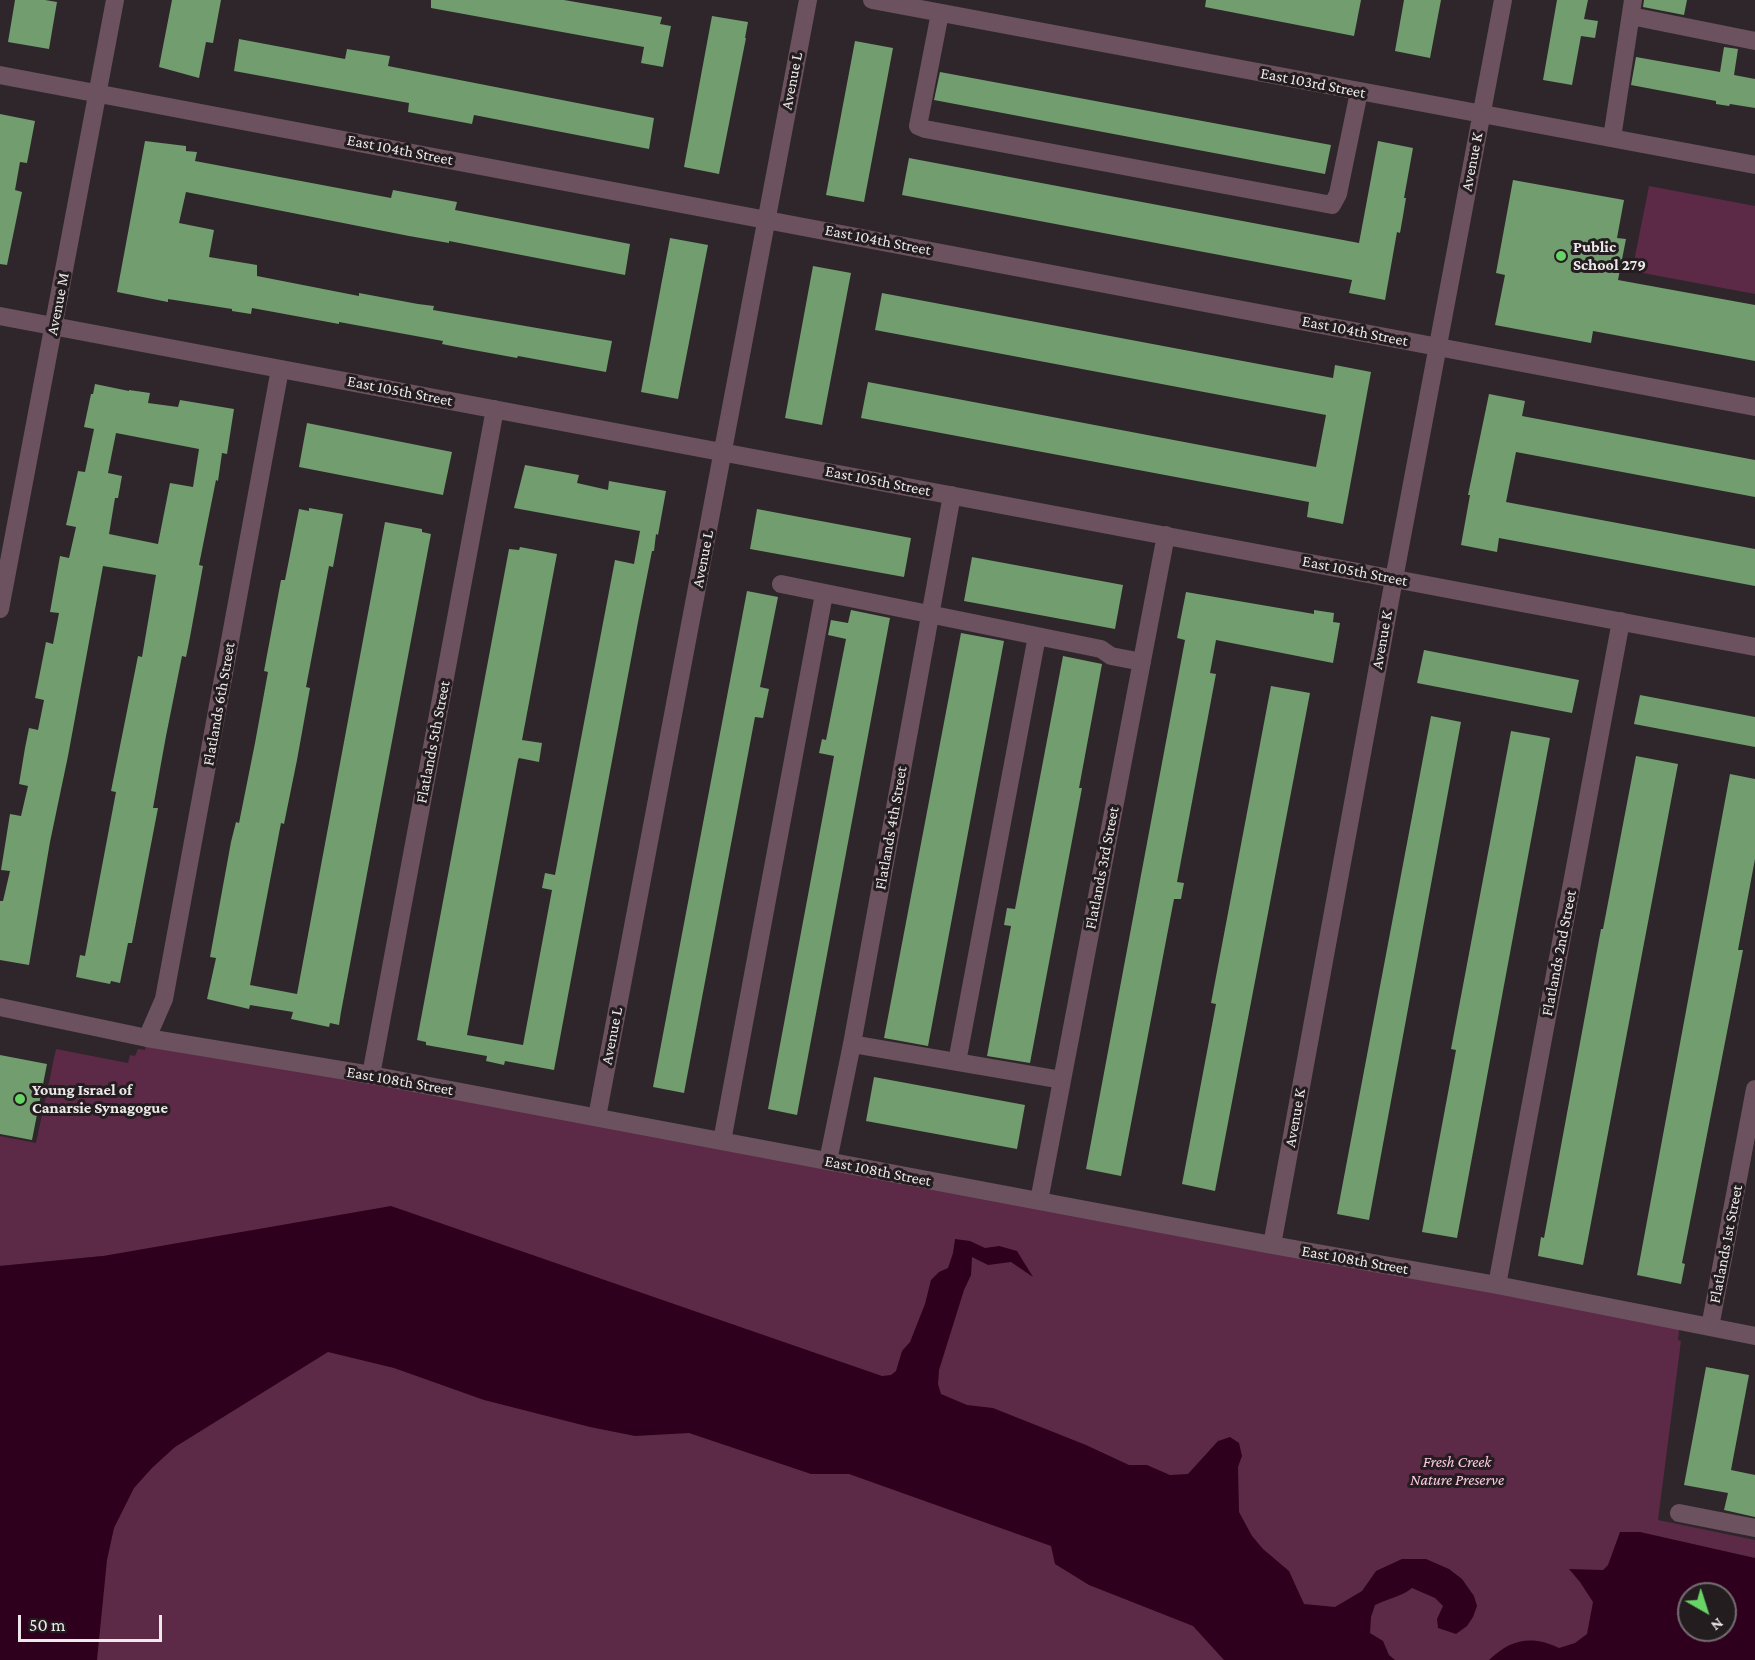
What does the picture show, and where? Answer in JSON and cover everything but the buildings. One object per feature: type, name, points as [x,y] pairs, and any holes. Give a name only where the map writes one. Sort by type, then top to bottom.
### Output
[{"type":"street","name":"Avenue M","points":[[0,609],[116,0]]},
{"type":"street","name":"Avenue L","points":[[597,1117],[808,0]]},
{"type":"street","name":"East 103rd Street","points":[[872,0],[1755,165]]},
{"type":"street","name":"Avenue K","points":[[1272,1245],[1503,0]]},
{"type":"street","points":[[1612,138],[1632,8],[1755,40]]},
{"type":"street","points":[[940,13],[918,126],[937,131],[1332,205],[1338,194],[1359,92]]},
{"type":"street","name":"East 104th Street","points":[[0,75],[1755,406]]},
{"type":"street","name":"East 105th Street","points":[[0,316],[1755,647]]},
{"type":"street","name":"Flatlands 6th Street","points":[[147,1038],[164,999],[280,369]]},
{"type":"street","name":"Flatlands 5th Street","points":[[371,1075],[495,409]]},
{"type":"street","name":"Flatlands 4th Street","points":[[828,1161],[852,1044],[952,495]]},
{"type":"street","name":"Flatlands 3rd Street","points":[[1039,1201],[1166,535]]},
{"type":"street","points":[[781,584],[929,616],[1101,649],[1111,656],[1142,662]]},
{"type":"street","points":[[722,1141],[824,594]]},
{"type":"street","name":"Flatlands 2nd Street","points":[[1497,1286],[1621,621]]},
{"type":"street","points":[[957,1062],[1036,636]]},
{"type":"street","name":"East 108th Street","points":[[0,1007],[147,1038],[371,1075],[1755,1336]]},
{"type":"street","points":[[852,1044],[1062,1080]]},
{"type":"street","name":"Flatlands 1st Street","points":[[1710,1328],[1755,1089]]},
{"type":"street","points":[[1679,1513],[1755,1528]]},
{"type":"green space","points":[[1649,186],[1755,206],[1755,294],[1632,271]]},
{"type":"green space","name":"Fresh Creek Nature Preserve","points":[[147,1038],[1680,1321],[1678,1340],[1681,1341],[1658,1520],[1755,1540],[1755,1589],[1737,1585],[1737,1582],[1725,1582],[1630,1560],[1593,1640],[1514,1660],[1379,1660],[1299,1610],[1177,1503],[102,1256],[0,1266],[0,1136],[36,1143],[56,1049],[128,1063],[130,1055],[135,1056],[138,1049],[145,1050]]},
{"type":"green space","points":[[328,1346],[696,1420],[1061,1537],[1203,1617],[1244,1660],[54,1660],[89,1534],[169,1439]]},
{"type":"shaded area","points":[[391,1206],[882,1376],[891,1375],[896,1371],[902,1351],[910,1342],[925,1304],[931,1280],[939,1272],[948,1268],[955,1239],[970,1241],[985,1248],[999,1246],[1017,1251],[1033,1277],[1011,1262],[988,1265],[972,1257],[971,1275],[964,1290],[939,1370],[938,1384],[941,1394],[967,1405],[993,1408],[1086,1445],[1129,1465],[1147,1465],[1170,1475],[1188,1474],[1218,1441],[1230,1437],[1239,1443],[1242,1456],[1238,1467],[1239,1512],[1252,1536],[1263,1549],[1289,1571],[1304,1604],[1335,1607],[1362,1591],[1376,1571],[1402,1559],[1426,1559],[1449,1569],[1462,1579],[1474,1596],[1477,1606],[1473,1617],[1467,1626],[1456,1634],[1438,1628],[1437,1619],[1443,1606],[1435,1598],[1412,1588],[1375,1605],[1371,1617],[1370,1633],[1383,1641],[1389,1655],[1395,1660],[1224,1660],[1193,1626],[1089,1585],[1055,1564],[1051,1546],[849,1474],[811,1474],[689,1433],[635,1436],[590,1427],[484,1400],[394,1368],[328,1352],[175,1447],[134,1488],[114,1528],[107,1560],[97,1660],[0,1660],[0,1266],[103,1256]]},
{"type":"shaded area","points":[[1620,1532],[1640,1532],[1755,1558],[1755,1660],[1489,1660],[1505,1647],[1522,1641],[1540,1641],[1559,1648],[1575,1643],[1587,1634],[1593,1602],[1569,1569],[1603,1570],[1608,1565]]},
{"type":"place","name":"Public School 279","points":[[1561,256]]},
{"type":"place","name":"Young Israel of Canarsie Synagogue","points":[[20,1099]]}]
